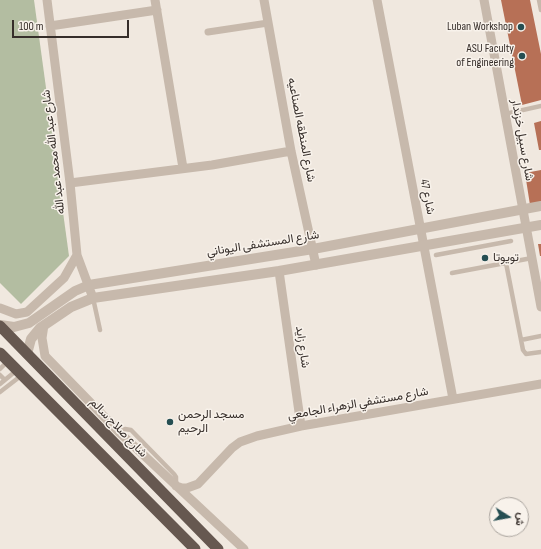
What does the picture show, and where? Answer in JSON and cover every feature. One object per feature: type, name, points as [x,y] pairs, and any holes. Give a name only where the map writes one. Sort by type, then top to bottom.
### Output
[{"type":"highway","name":"شارع صلاح سالم","points":[[0,326],[218,549]]},
{"type":"highway","points":[[3,361],[19,372],[195,549]]},
{"type":"street","name":"شارع عبد الله محمد عبد الله","points":[[47,0],[70,183],[77,256],[93,298]]},
{"type":"street","points":[[155,0],[183,168]]},
{"type":"street","name":"شارع المنطقه الصناعيه","points":[[264,0],[292,151],[316,265]]},
{"type":"street","name":"شارع 47","points":[[377,0],[453,399]]},
{"type":"street","name":"شارع سبيل خزندار","points":[[484,0],[541,307]]},
{"type":"street","points":[[50,26],[157,10]]},
{"type":"street","points":[[208,32],[268,23]]},
{"type":"street","points":[[70,183],[242,160],[292,151]]},
{"type":"street","name":"شارع المستشفى اليوناني","points":[[0,326],[14,327],[29,323],[75,291],[89,285],[313,249],[541,206]]},
{"type":"street","points":[[27,354],[31,339],[44,325],[71,306],[93,298],[316,265],[541,225]]},
{"type":"street","points":[[0,308],[16,314],[27,312],[64,278],[77,256]]},
{"type":"street","name":"شارع زايد","points":[[279,271],[301,426]]},
{"type":"street","points":[[44,325],[42,338],[45,356],[120,432],[244,549]]},
{"type":"street","name":"شارع مستشفي الزهراء الجامعي","points":[[198,484],[232,448],[240,442],[257,436],[301,426],[541,384]]},
{"type":"street","points":[[176,486],[188,488],[198,484]]},
{"type":"street","points":[[198,484],[196,494],[201,508]]},
{"type":"lane","points":[[539,0],[541,10]]},
{"type":"lane","points":[[505,114],[541,106]]},
{"type":"lane","points":[[471,237],[473,248]]},
{"type":"lane","points":[[436,255],[511,241]]},
{"type":"lane","points":[[452,273],[532,258]]},
{"type":"lane","points":[[506,263],[523,350],[526,354],[541,352]]},
{"type":"lane","points":[[93,298],[100,330]]},
{"type":"lane","points":[[521,340],[541,336]]},
{"type":"lane","points":[[0,384],[19,372]]},
{"type":"lane","points":[[0,392],[19,372]]},
{"type":"lane","points":[[0,375],[5,380]]},
{"type":"green space","points":[[0,0],[34,0],[69,256],[21,304],[0,283]]},
{"type":"building","name":"Luban Workshop","points":[[501,0],[530,0],[541,54],[541,100],[522,105]]},
{"type":"building","points":[[541,121],[541,150],[539,150],[534,123]]},
{"type":"building","points":[[541,170],[541,203],[530,205],[525,173]]},
{"type":"building","points":[[538,244],[541,244],[541,256],[540,256]]},
{"type":"place","name":"Luban Workshop","points":[[521,27]]},
{"type":"place","name":"ASU Faculty of Engineering","points":[[522,56]]},
{"type":"place","name":"تويوتا","points":[[485,258]]},
{"type":"place","name":"مسجد الرحمن الرحيم","points":[[170,422]]}]
